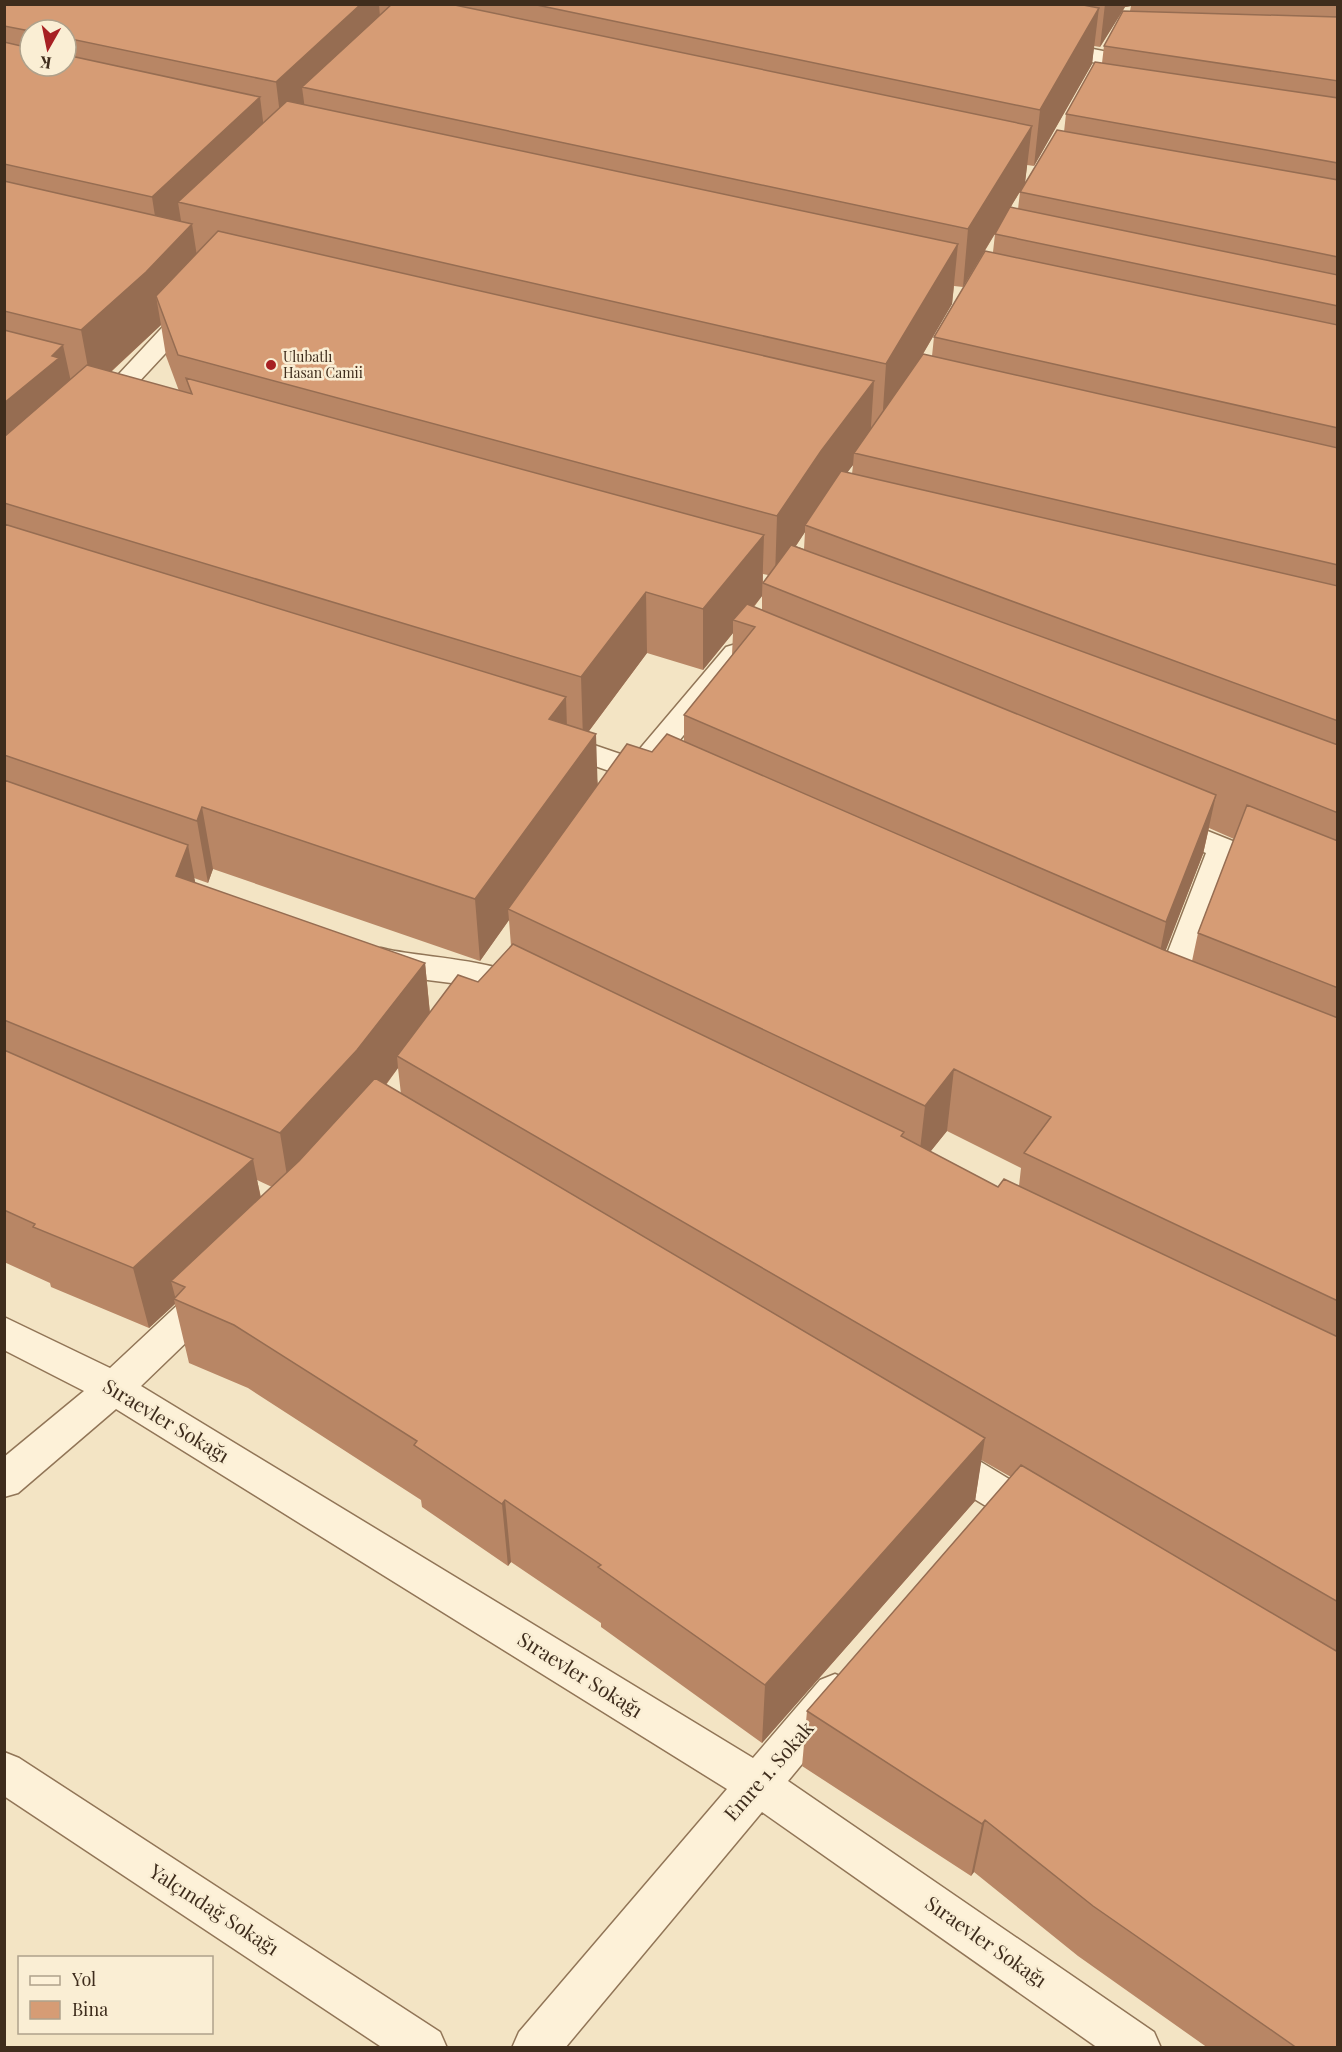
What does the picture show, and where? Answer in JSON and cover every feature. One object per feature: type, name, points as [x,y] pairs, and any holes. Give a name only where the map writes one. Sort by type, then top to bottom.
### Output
[{"type":"street","points":[[1027,42],[1108,58],[1164,59]]},
{"type":"street","points":[[81,426],[106,403],[214,287]]},
{"type":"street","points":[[610,806],[637,768],[752,645]]},
{"type":"street","points":[[536,736],[637,768],[680,787]]},
{"type":"street","points":[[1135,812],[1338,896]]},
{"type":"street","points":[[1164,1002],[1223,849]]},
{"type":"street","points":[[351,948],[396,964],[496,966],[553,1007]]},
{"type":"street","points":[[468,1003],[496,966]]},
{"type":"street","points":[[4,1481],[114,1388],[235,1272]]},
{"type":"street","name":"Sıraevler Sokağı","points":[[4,1332],[114,1388],[757,1784],[1138,2048]]},
{"type":"street","points":[[913,1442],[993,1510],[1065,1533]]},
{"type":"street","name":"Emre 1. Sokak","points":[[535,2048],[858,1667]]},
{"type":"street","name":"Yalçındağ Sokağı","points":[[4,1772],[424,2048]]},
{"type":"building","points":[[4,4],[361,4],[276,82],[78,41],[78,18],[18,18],[18,29],[4,26]]},
{"type":"building","points":[[392,4],[450,4],[1032,126],[968,229],[302,87]]},
{"type":"building","points":[[532,4],[1078,4],[1099,8],[1040,110]]},
{"type":"building","points":[[1123,11],[1338,17],[1338,81],[1104,46]]},
{"type":"building","points":[[4,42],[18,45],[18,78],[78,78],[78,58],[260,97],[152,197],[4,164]]},
{"type":"building","points":[[1095,62],[1338,98],[1338,163],[1066,114]]},
{"type":"building","points":[[287,101],[958,244],[886,364],[178,202]]},
{"type":"building","points":[[1057,130],[1338,180],[1338,257],[1020,192]]},
{"type":"building","points":[[4,181],[192,224],[146,272],[81,330],[4,311]]},
{"type":"building","points":[[1010,207],[1338,275],[1338,306],[995,234]]},
{"type":"building","points":[[218,231],[874,381],[821,451],[777,516],[178,355],[156,296]]},
{"type":"building","points":[[985,251],[1338,325],[1338,428],[934,337]]},
{"type":"building","points":[[4,330],[63,345],[52,356],[59,358],[4,403]]},
{"type":"building","points":[[923,354],[1338,448],[1338,565],[854,453]]},
{"type":"building","points":[[87,365],[192,394],[186,378],[764,535],[703,609],[646,592],[581,677],[4,503],[4,437]]},
{"type":"building","points":[[841,471],[1338,586],[1338,721],[805,525]]},
{"type":"building","points":[[4,524],[566,697],[549,719],[596,734],[475,899],[202,807],[197,821],[4,755]]},
{"type":"building","points":[[791,545],[1338,745],[1338,813],[763,583]]},
{"type":"building","points":[[747,604],[1216,795],[1166,922],[684,715],[755,627],[733,620]]},
{"type":"building","points":[[667,734],[1164,950],[1338,1018],[1338,1301],[1024,1153],[1051,1117],[954,1069],[925,1106],[508,909],[627,744],[652,752]]},
{"type":"building","points":[[4,780],[188,845],[176,876],[425,963],[357,1050],[280,1133],[4,1020]]},
{"type":"building","points":[[1247,805],[1338,841],[1338,988],[1198,933]]},
{"type":"building","points":[[513,944],[904,1132],[901,1136],[998,1187],[1004,1179],[1338,1337],[1338,1602],[397,1056],[458,975],[478,982]]},
{"type":"building","points":[[4,1050],[253,1159],[133,1268],[33,1227],[35,1224],[4,1210]]},
{"type":"building","points":[[375,1078],[985,1438],[765,1685],[598,1567],[601,1565],[505,1500],[502,1504],[414,1445],[417,1441],[234,1325],[174,1299],[185,1287],[171,1281],[299,1161]]},
{"type":"building","points":[[1021,1465],[1338,1652],[1338,2048],[1297,2048],[1093,1906],[985,1820],[982,1824],[807,1711]]},
{"type":"place","name":"Ulubatlı Hasan Camii","points":[[271,365]]}]
